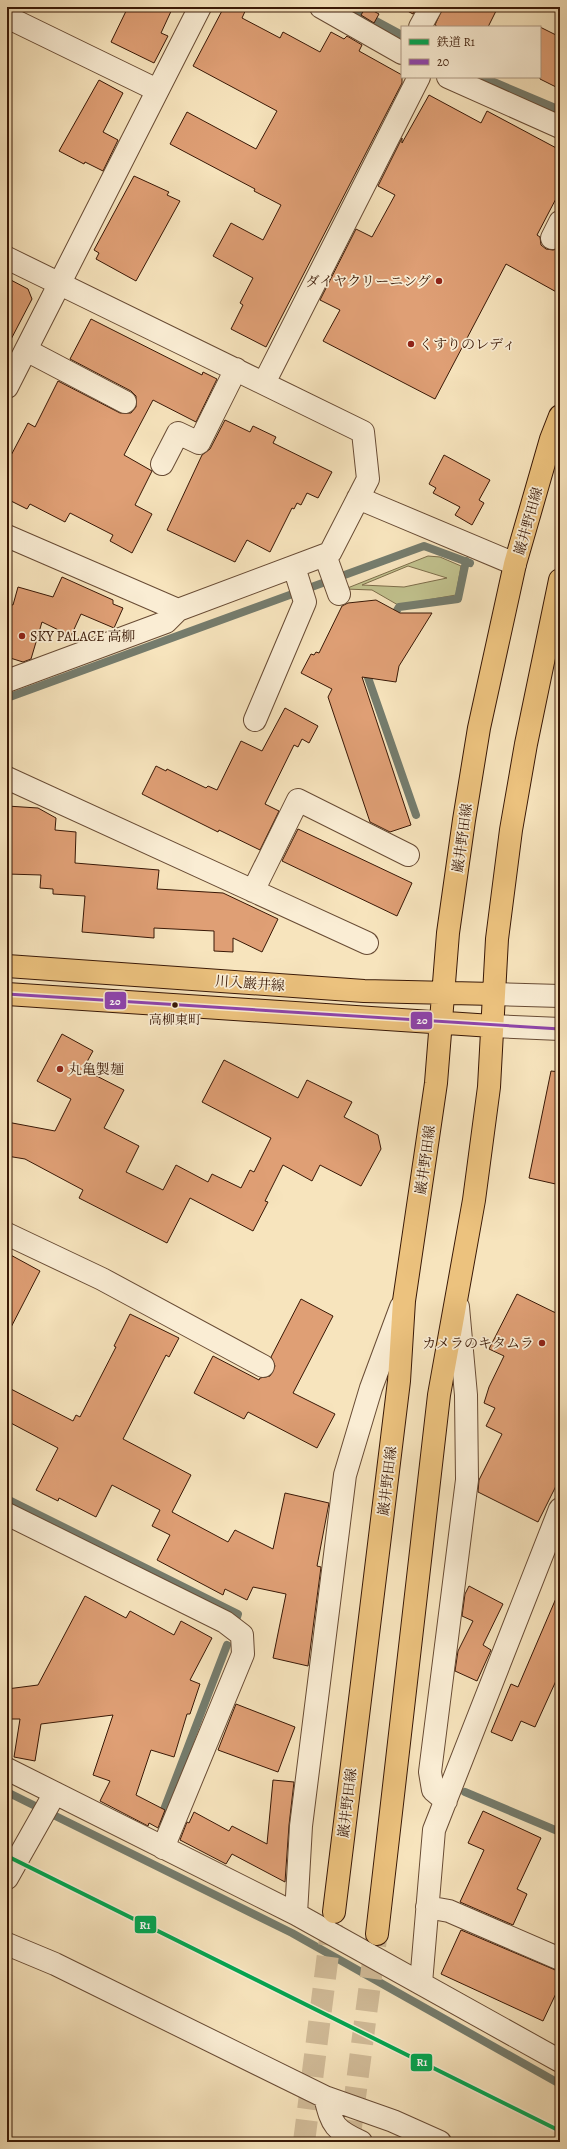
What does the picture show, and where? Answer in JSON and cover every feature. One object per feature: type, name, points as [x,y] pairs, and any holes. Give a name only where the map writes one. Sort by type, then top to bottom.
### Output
[{"type":"main road","name":"巌井野田線","points":[[334,1912],[400,1381],[404,1301],[436,1083],[448,933],[464,820],[479,728],[515,564],[551,439],[560,416]]},
{"type":"main road","points":[[377,1934],[439,1395],[458,1296],[474,1200],[489,1088],[497,939],[511,830],[526,744],[560,584]]},
{"type":"main road","name":"川入巌井線","points":[[7,966],[364,991],[494,994]]},
{"type":"main road","name":"川入巌井線","points":[[7,994],[492,1026]]},
{"type":"street","points":[[7,387],[200,7]]},
{"type":"street","points":[[321,7],[401,52]]},
{"type":"street","points":[[421,26],[431,7]]},
{"type":"street","points":[[7,17],[157,90]]},
{"type":"street","points":[[264,383],[419,78]]},
{"type":"street","points":[[450,78],[560,127]]},
{"type":"street","points":[[7,258],[363,432],[368,478],[330,554],[332,576],[296,574],[178,610],[166,622],[7,681]]},
{"type":"street","points":[[26,350],[125,402]]},
{"type":"street","points":[[162,464],[178,432],[199,443],[236,369]]},
{"type":"street","points":[[358,498],[515,564]]},
{"type":"street","points":[[7,536],[178,610]]},
{"type":"street","points":[[255,720],[305,602],[296,574]]},
{"type":"street","points":[[7,778],[367,943]]},
{"type":"street","points":[[253,891],[298,800],[408,855]]},
{"type":"street","points":[[494,994],[560,996]]},
{"type":"street","points":[[492,1026],[560,1029]]},
{"type":"street","points":[[7,1234],[102,1279],[263,1366]]},
{"type":"street","points":[[446,1801],[433,1790],[430,1772],[467,1480],[466,1395],[458,1296]]},
{"type":"street","points":[[296,1914],[301,1826],[346,1475],[371,1388],[404,1301]]},
{"type":"street","points":[[421,1982],[434,1830],[560,1509]]},
{"type":"street","points":[[7,1514],[225,1622],[242,1635],[243,1654],[163,1848]]},
{"type":"street","points":[[7,1769],[49,1804],[163,1848],[296,1914],[421,1982],[560,2061]]},
{"type":"street","points":[[7,1878],[49,1804]]},
{"type":"street","points":[[427,1907],[449,1911],[560,1959]]},
{"type":"street","points":[[7,1944],[55,1964],[325,2097],[393,2121],[440,2142]]},
{"type":"street","points":[[325,2097],[330,2118],[341,2132],[361,2142]]},
{"type":"green space","points":[[428,556],[440,557],[461,566],[456,595],[398,605],[372,590],[345,589]],"holes":[[[408,566],[447,578],[404,587],[362,585]]]},
{"type":"building","points":[[128,7],[173,7],[161,33],[168,36],[154,63],[111,42]]},
{"type":"building","points":[[224,7],[247,7],[242,18],[280,38],[283,32],[320,52],[331,32],[344,39],[347,36],[362,45],[359,51],[401,74],[402,78],[402,83],[266,347],[231,329],[243,305],[240,303],[253,278],[213,256],[231,223],[263,240],[281,205],[254,191],[255,189],[170,144],[187,112],[256,149],[277,111],[193,66]]},
{"type":"building","points":[[366,7],[379,14],[374,23],[361,15]]},
{"type":"building","points":[[400,7],[417,7],[413,14]]},
{"type":"building","points":[[443,7],[498,7],[488,26],[435,25]]},
{"type":"building","points":[[541,28],[560,37],[560,89],[540,79]]},
{"type":"building","points":[[99,80],[123,93],[103,132],[118,140],[103,171],[85,162],[84,164],[59,151]]},
{"type":"building","points":[[429,95],[481,123],[487,111],[560,150],[560,191],[537,235],[540,237],[541,245],[546,249],[553,250],[560,248],[560,294],[506,264],[435,399],[323,341],[340,310],[320,300],[356,229],[372,237],[395,195],[378,186],[402,138],[402,143]]},
{"type":"building","points":[[134,176],[169,192],[167,195],[180,201],[136,281],[96,259],[99,253],[94,250]]},
{"type":"building","points":[[7,278],[28,289],[32,299],[7,347]]},
{"type":"building","points":[[91,319],[202,375],[203,372],[217,379],[196,422],[153,400],[124,455],[152,471],[135,505],[152,514],[132,553],[110,541],[113,535],[70,513],[65,522],[30,504],[27,509],[7,499],[7,463],[28,423],[35,427],[58,381],[120,413],[131,413],[136,407],[136,396],[131,391],[70,359]]},
{"type":"building","points":[[225,420],[250,432],[253,426],[276,437],[273,443],[332,472],[318,498],[307,493],[301,505],[297,503],[294,509],[292,508],[270,552],[247,540],[235,562],[167,530],[202,455],[210,449]]},
{"type":"building","points":[[444,455],[490,480],[479,500],[484,503],[472,525],[455,515],[460,507],[433,493],[436,488],[429,484]]},
{"type":"building","points":[[62,577],[113,600],[113,604],[123,608],[114,628],[81,614],[71,636],[42,622],[31,659],[23,662],[7,657],[7,604],[13,605],[18,587],[53,597]]},
{"type":"building","points":[[376,600],[400,613],[432,613],[399,666],[396,682],[362,677],[411,825],[390,832],[370,822],[328,697],[332,689],[301,673],[311,654],[314,655],[316,652],[319,653],[342,606],[348,603]]},
{"type":"building","points":[[285,708],[318,726],[309,743],[302,739],[298,747],[294,745],[265,804],[279,811],[260,850],[219,830],[218,832],[142,794],[156,766],[166,771],[167,769],[206,788],[208,786],[217,790],[241,741],[262,751]]},
{"type":"building","points":[[7,806],[38,808],[56,818],[55,830],[76,832],[75,863],[159,870],[157,889],[223,893],[278,919],[262,952],[233,938],[233,952],[214,951],[214,931],[154,928],[154,938],[82,932],[85,896],[53,894],[53,889],[40,888],[41,875],[7,874]]},
{"type":"building","points":[[298,829],[412,883],[397,916],[282,861]]},
{"type":"building","points":[[62,1034],[93,1051],[83,1069],[124,1090],[104,1128],[139,1146],[126,1172],[163,1190],[176,1165],[208,1182],[212,1174],[241,1188],[250,1170],[254,1172],[271,1138],[202,1102],[224,1060],[298,1098],[307,1080],[352,1102],[344,1117],[378,1135],[381,1149],[361,1186],[320,1165],[312,1181],[283,1165],[265,1201],[268,1202],[253,1231],[190,1198],[167,1243],[79,1198],[83,1190],[25,1159],[7,1156],[7,1122],[55,1131],[71,1099],[37,1081]]},
{"type":"building","points":[[551,1071],[560,1072],[560,1185],[529,1178]]},
{"type":"building","points":[[7,1253],[40,1271],[7,1335]]},
{"type":"building","points":[[517,1294],[560,1315],[560,1478],[538,1522],[478,1492],[479,1480],[502,1434],[486,1426],[495,1408],[484,1403],[489,1387],[504,1356],[489,1349]]},
{"type":"building","points":[[301,1299],[333,1316],[293,1393],[335,1414],[317,1448],[248,1412],[244,1419],[194,1393],[213,1356],[259,1380],[260,1378],[270,1376],[275,1366],[271,1357]]},
{"type":"building","points":[[130,1314],[179,1338],[169,1357],[166,1355],[123,1439],[191,1475],[172,1512],[228,1542],[235,1530],[273,1549],[285,1493],[329,1503],[317,1566],[321,1567],[308,1666],[273,1658],[286,1594],[253,1587],[247,1600],[225,1589],[223,1595],[157,1560],[170,1535],[152,1526],[160,1510],[112,1485],[96,1517],[59,1498],[58,1501],[36,1490],[58,1448],[7,1421],[7,1387],[73,1421],[76,1415],[80,1417],[116,1347],[114,1346]]},
{"type":"building","points":[[469,1586],[503,1604],[483,1645],[491,1650],[477,1681],[455,1671],[458,1651],[473,1621],[462,1616],[465,1594]]},
{"type":"building","points":[[560,1589],[560,1672],[535,1727],[521,1721],[512,1741],[491,1732],[511,1684],[518,1687]]},
{"type":"building","points":[[85,1596],[126,1618],[130,1611],[174,1635],[181,1621],[212,1638],[190,1680],[200,1684],[190,1714],[187,1714],[174,1757],[151,1750],[136,1795],[165,1810],[158,1828],[149,1823],[148,1826],[100,1801],[110,1781],[93,1775],[113,1715],[41,1724],[35,1761],[14,1757],[20,1719],[7,1719],[7,1689],[38,1685]]},
{"type":"building","points":[[236,1704],[295,1727],[278,1772],[218,1750]]},
{"type":"building","points":[[273,1780],[294,1782],[285,1882],[232,1854],[226,1864],[180,1840],[187,1822],[189,1823],[194,1812],[229,1831],[232,1826],[267,1844]]},
{"type":"building","points":[[483,1811],[541,1838],[517,1889],[527,1894],[513,1925],[460,1902],[484,1850],[468,1843]]},
{"type":"building","points":[[461,1930],[560,1972],[560,1985],[543,2021],[441,1974]]},
{"type":"waterway","points":[[350,7],[401,34]]},
{"type":"waterway","points":[[484,78],[560,110]]},
{"type":"waterway","points":[[7,698],[424,546],[470,563]]},
{"type":"waterway","points":[[391,620],[399,607],[458,599],[466,561]]},
{"type":"waterway","points":[[365,669],[416,815]]},
{"type":"waterway","points":[[7,1499],[238,1614],[236,1620]]},
{"type":"waterway","points":[[160,1820],[227,1645]]},
{"type":"waterway","points":[[7,1792],[292,1933],[560,2084]]},
{"type":"waterway","points":[[465,1792],[560,1832]]},
{"type":"tunnel","points":[[304,2142],[333,1915]]},
{"type":"tunnel","points":[[349,2142],[376,1939]]},
{"type":"rail line","name":"R1","points":[[7,1856],[560,2131]]},
{"type":"transit line","name":"20","points":[[7,994],[560,1029]]},
{"type":"place","name":"ダイヤクリーニング","points":[[439,281]]},
{"type":"place","name":"くすりのレディ","points":[[411,344]]},
{"type":"place","name":"SKY PALACE 高柳","points":[[22,636]]},
{"type":"place","name":"高柳東町","points":[[175,1005]]},
{"type":"place","name":"丸亀製麺","points":[[60,1069]]},
{"type":"place","name":"カメラのキタムラ","points":[[542,1343]]}]
